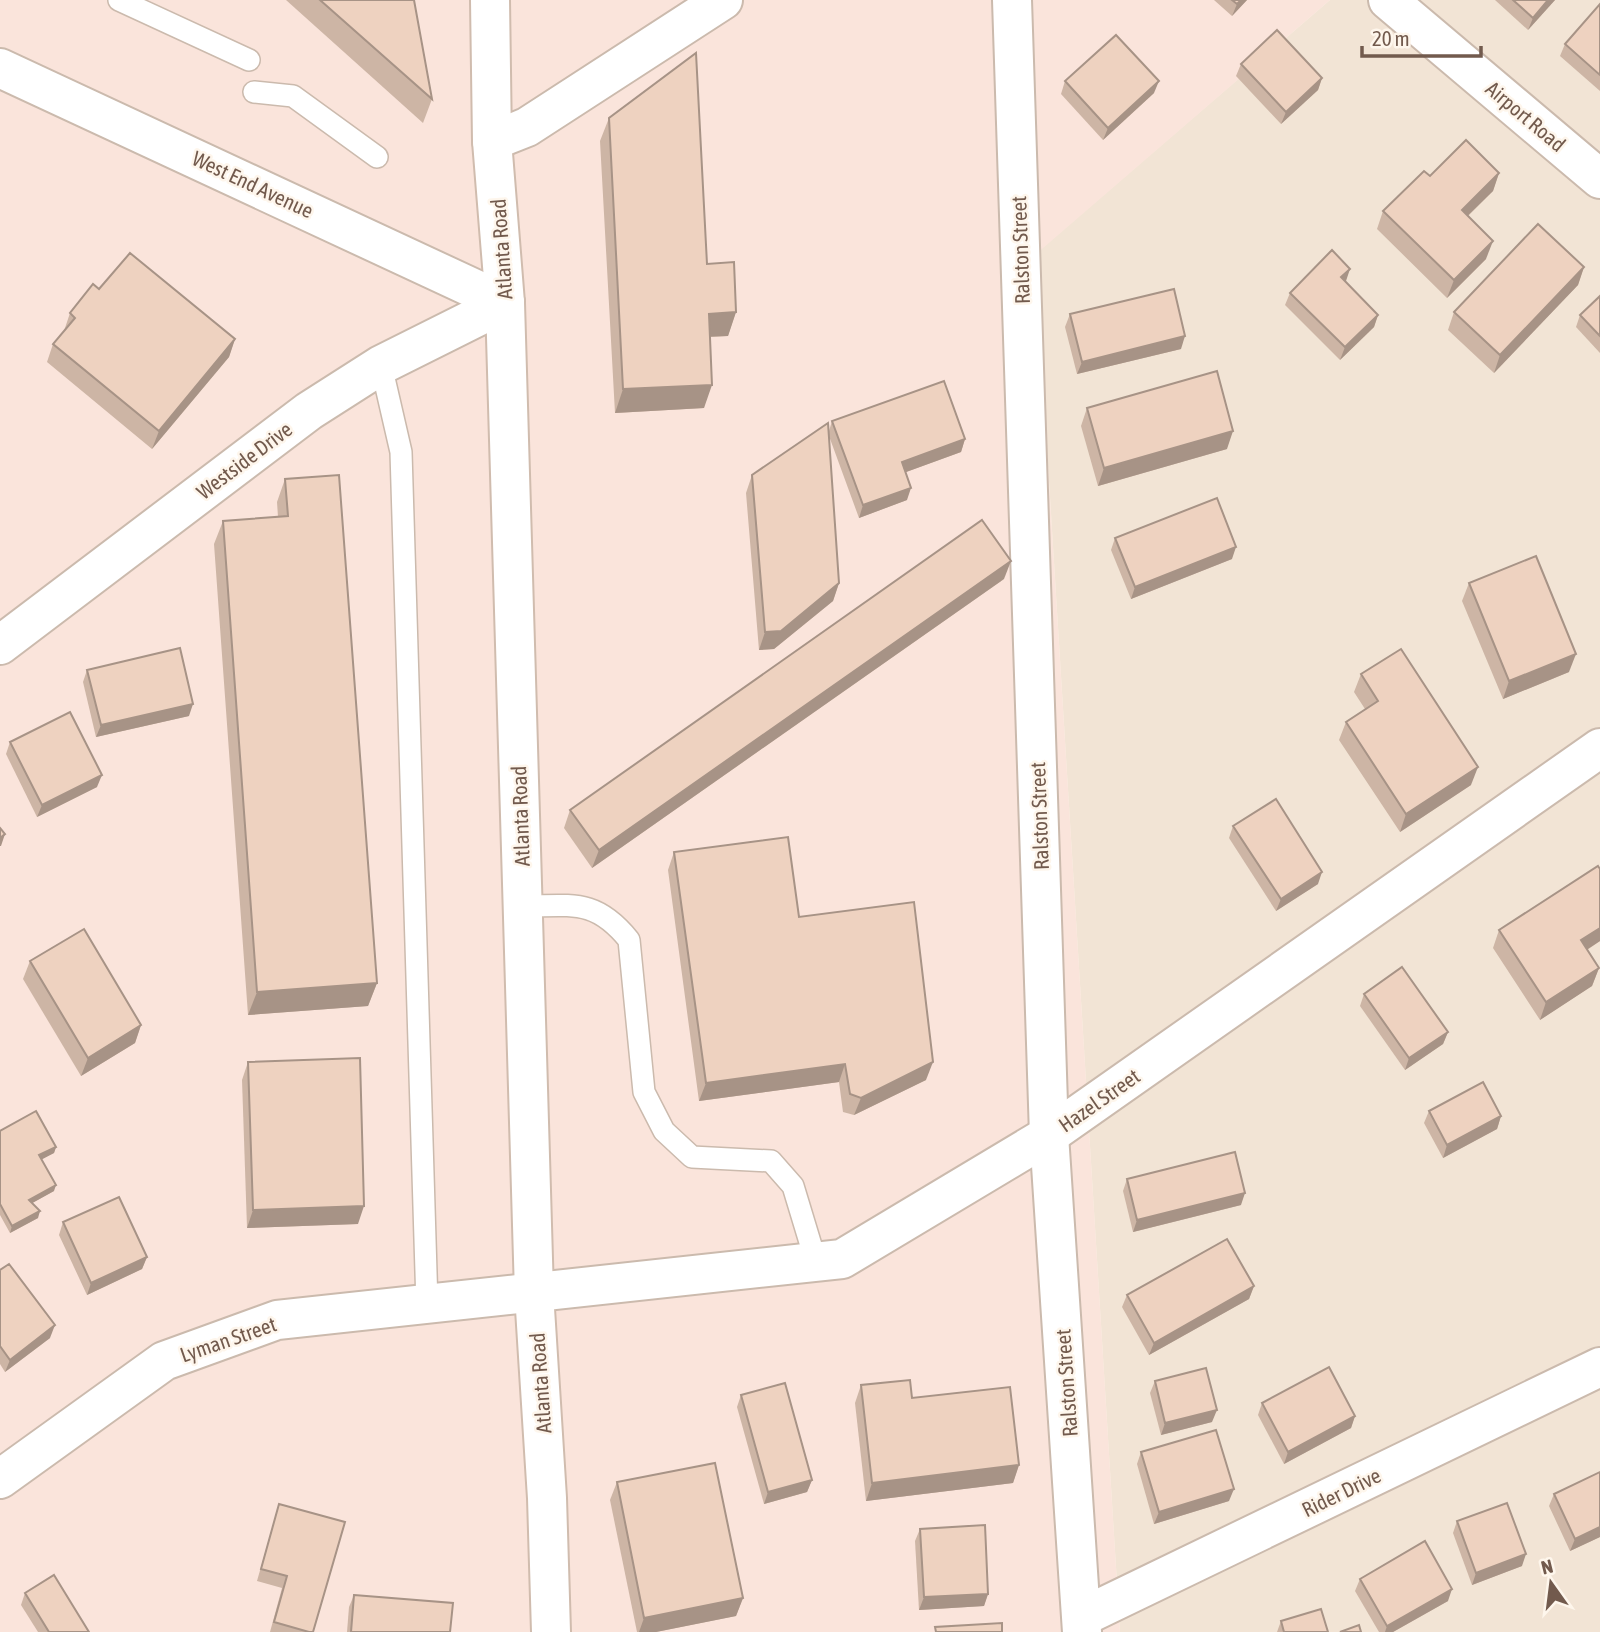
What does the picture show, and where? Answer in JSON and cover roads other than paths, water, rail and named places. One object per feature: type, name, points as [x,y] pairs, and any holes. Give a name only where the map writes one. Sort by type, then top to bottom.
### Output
[{"type":"street","name":"Atlanta Road","points":[[490,0],[492,141],[505,303],[534,1293],[547,1498],[551,1632]]},
{"type":"street","points":[[492,141],[527,127],[723,0]]},
{"type":"street","name":"Ralston Street","points":[[1012,0],[1049,1135],[1082,1625]]},
{"type":"street","name":"Airport Road","points":[[1388,0],[1600,179]]},
{"type":"street","name":"West End Avenue","points":[[0,68],[505,303]]},
{"type":"street","name":"Westside Drive","points":[[0,645],[309,411],[381,365],[505,303]]},
{"type":"street","name":"Hazel Street","points":[[534,1293],[842,1259],[1049,1135],[1600,748]]},
{"type":"street","name":"Lyman Street","points":[[0,1479],[164,1362],[277,1320],[534,1293]]},
{"type":"street","name":"Rider Drive","points":[[1082,1625],[1600,1367]]},
{"type":"lane","points":[[119,0],[249,60]]},
{"type":"lane","points":[[254,92],[293,96],[377,157]]},
{"type":"lane","points":[[381,365],[401,452],[427,1305]]},
{"type":"lane","points":[[522,906],[598,910],[615,922],[629,940],[643,1092],[664,1131],[692,1157],[771,1161],[793,1186],[816,1262]]}]
